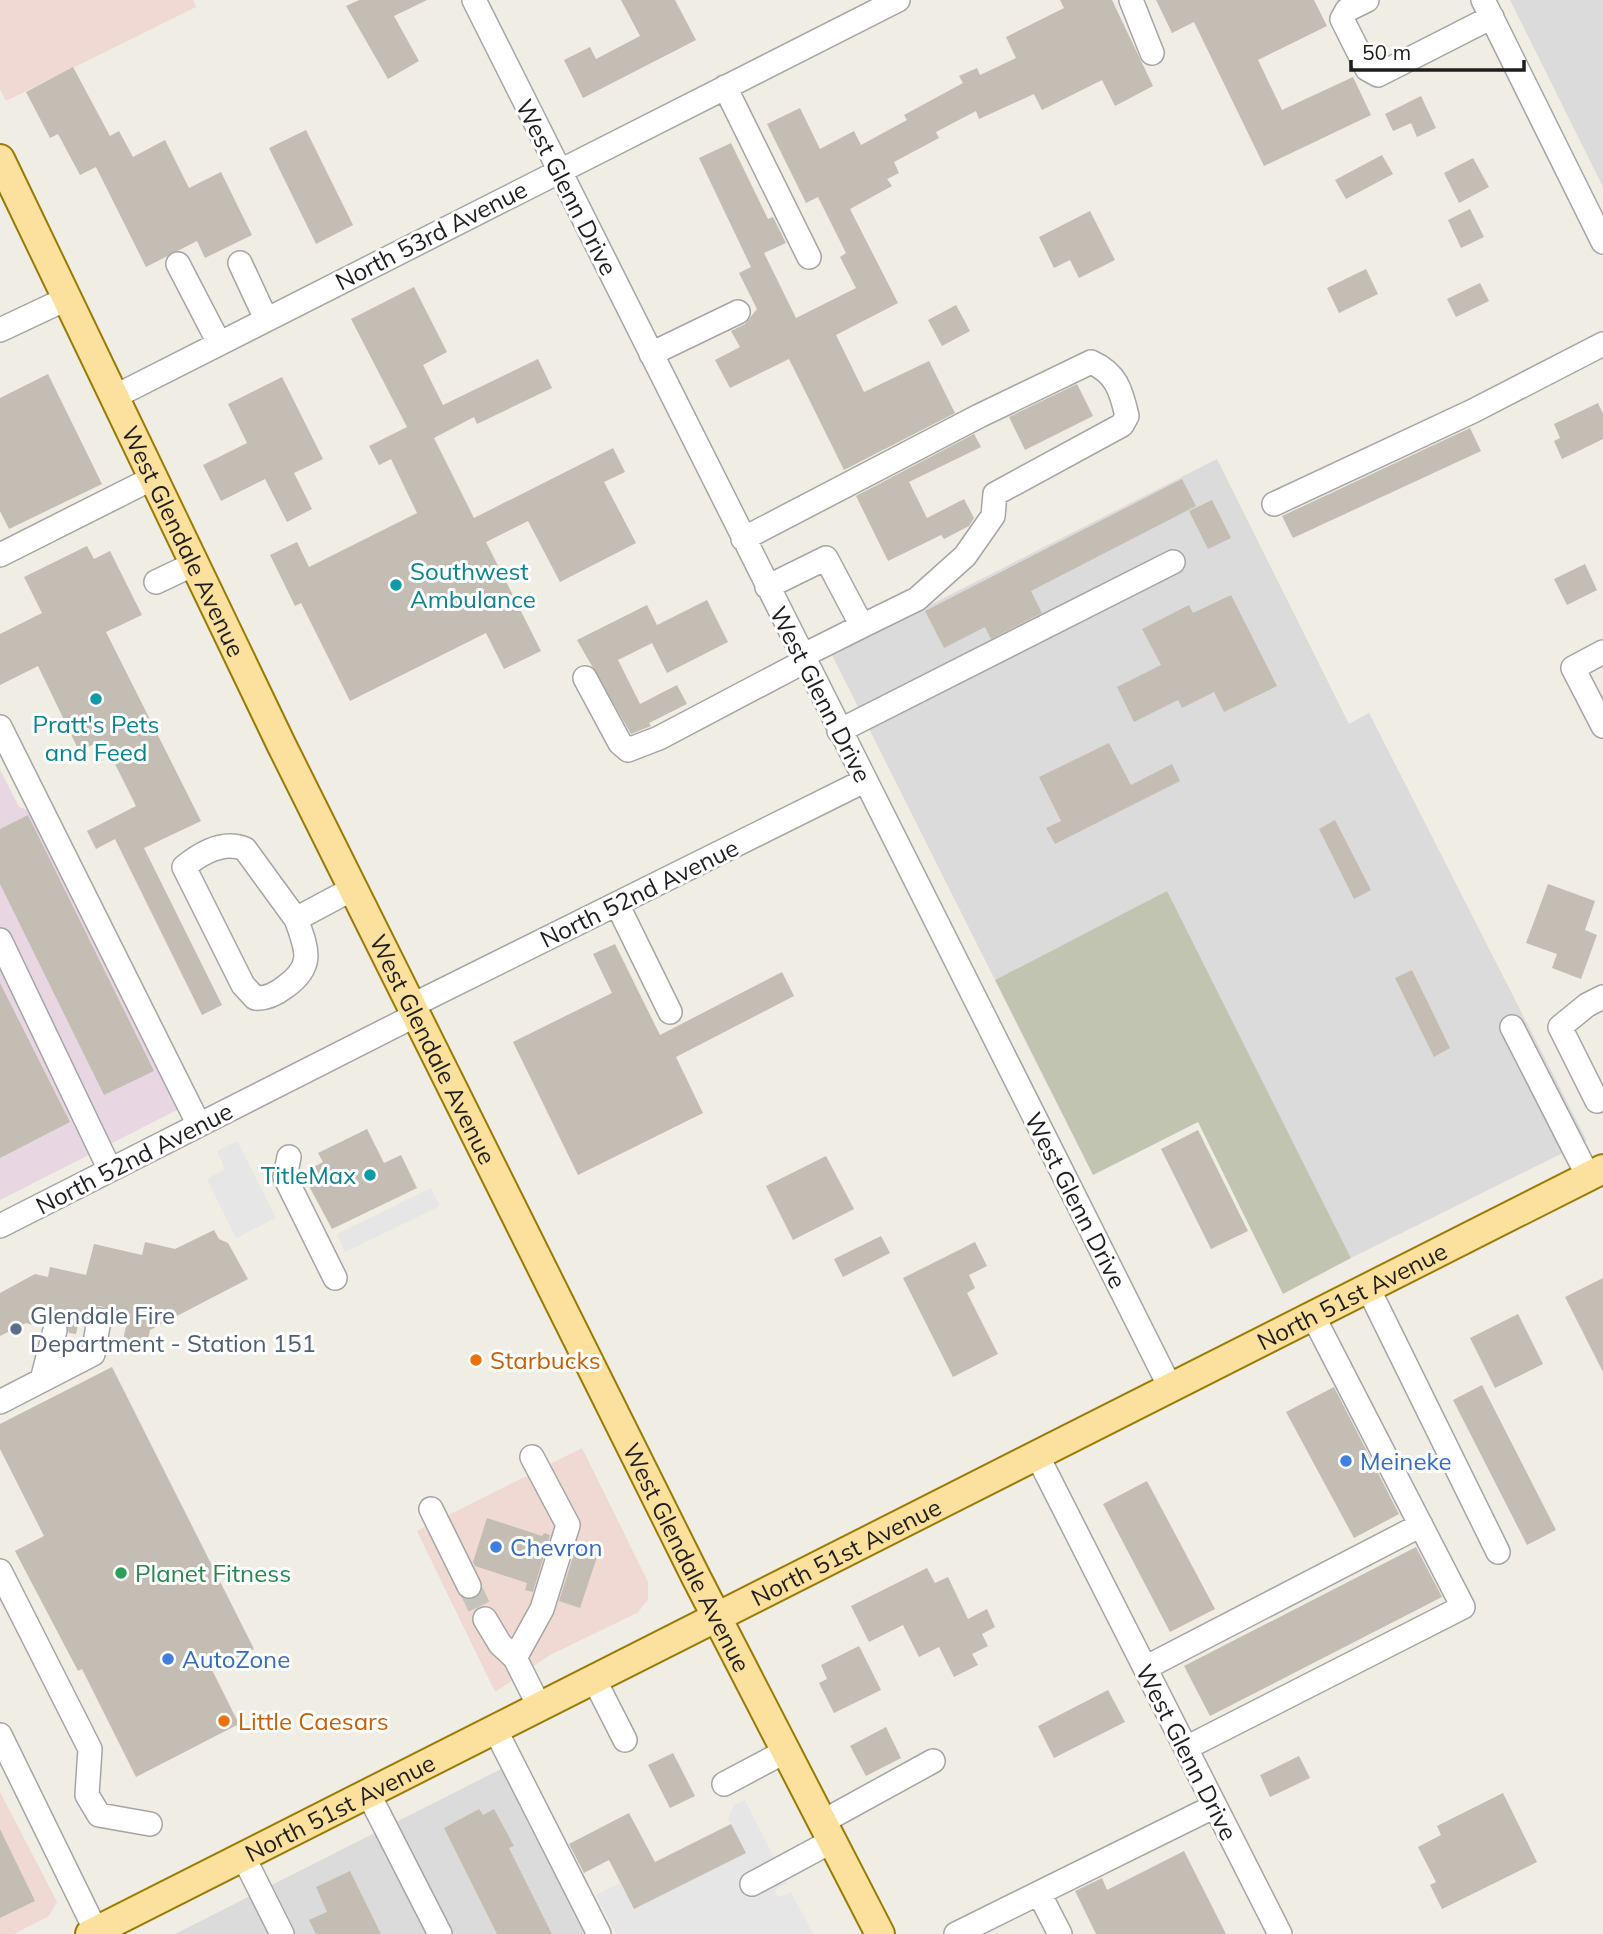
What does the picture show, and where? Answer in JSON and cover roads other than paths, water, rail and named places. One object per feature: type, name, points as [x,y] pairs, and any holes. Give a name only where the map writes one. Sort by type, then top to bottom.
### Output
[{"type":"main road","name":"West Glendale Avenue","points":[[0,159],[281,744],[717,1616],[880,1934]]},
{"type":"main road","name":"North 51st Avenue","points":[[107,1929],[243,1856],[1038,1457],[1170,1387],[1596,1172]]},
{"type":"street","name":"West Glenn Drive","points":[[474,0],[1170,1387]]},
{"type":"street","name":"North 53rd Avenue","points":[[116,396],[898,0]]},
{"type":"street","points":[[1131,0],[1152,53]]},
{"type":"street","points":[[1367,0],[1347,10],[1342,19],[1367,69],[1378,75],[1487,8],[1603,242]]},
{"type":"street","points":[[724,87],[809,257]]},
{"type":"street","points":[[240,263],[266,319]]},
{"type":"street","points":[[178,264],[219,343]]},
{"type":"street","points":[[0,330],[68,298]]},
{"type":"street","points":[[651,354],[738,312]]},
{"type":"street","points":[[1274,504],[1473,411],[1603,344]]},
{"type":"street","points":[[585,677],[620,743],[628,750],[659,738],[862,626],[917,599],[965,556],[993,516],[995,494],[1122,425],[1127,416],[1123,397],[1109,370],[1091,362],[979,416],[743,539]]},
{"type":"street","points":[[0,555],[155,477]]},
{"type":"street","points":[[767,587],[826,558],[862,626]]},
{"type":"street","points":[[839,730],[1173,562]]},
{"type":"street","points":[[156,582],[196,563]]},
{"type":"street","points":[[1603,652],[1573,668],[1603,726]]},
{"type":"street","points":[[0,727],[199,1125]]},
{"type":"street","name":"North 52nd Avenue","points":[[0,1226],[199,1125],[617,904],[864,781]]},
{"type":"street","points":[[222,845],[236,845],[245,849],[296,919],[306,948],[305,968],[300,977],[281,990],[264,999],[255,998],[243,985],[184,867],[222,845]]},
{"type":"street","points":[[296,919],[354,888]]},
{"type":"street","points":[[617,904],[670,1012]]},
{"type":"street","points":[[0,940],[110,1170]]},
{"type":"street","points":[[1597,1101],[1560,1027],[1587,1005],[1603,997]]},
{"type":"street","points":[[1512,1027],[1596,1172]]},
{"type":"street","points":[[289,1157],[285,1177],[335,1278]]},
{"type":"street","points":[[1368,1288],[1498,1552]]},
{"type":"street","points":[[1185,1748],[1463,1607],[1313,1316]]},
{"type":"street","points":[[0,1402],[93,1354],[99,1320]]},
{"type":"street","points":[[42,1380],[55,1330]]},
{"type":"street","points":[[515,1658],[542,1609],[568,1525],[533,1457]]},
{"type":"street","name":"West Glenn Drive","points":[[1038,1457],[1280,1934]]},
{"type":"street","points":[[431,1509],[469,1586]]},
{"type":"street","points":[[1145,1668],[1421,1525]]},
{"type":"street","points":[[0,1571],[90,1749],[87,1795],[99,1815],[150,1824]]},
{"type":"street","points":[[485,1619],[500,1644],[515,1658],[539,1706]]},
{"type":"street","points":[[594,1679],[625,1740]]},
{"type":"street","points":[[495,1729],[599,1934]]},
{"type":"street","points":[[3,1748],[107,1929]]},
{"type":"street","points":[[724,1784],[786,1752]]},
{"type":"street","points":[[752,1884],[933,1761]]},
{"type":"street","points":[[368,1793],[440,1934]]},
{"type":"street","points":[[956,1934],[1040,1895],[1215,1806]]},
{"type":"street","points":[[243,1856],[282,1934]]},
{"type":"street","points":[[1040,1895],[1060,1934]]},
{"type":"tunnel","points":[[469,1586],[485,1619]]},
{"type":"place","name":"Southwest Ambulance","points":[[396,585]]},
{"type":"place","name":"Pratt's Pets and Feed","points":[[96,699]]},
{"type":"place","name":"TitleMax","points":[[370,1175]]},
{"type":"place","name":"Glendale Fire Department - Station 151","points":[[16,1329]]},
{"type":"place","name":"Starbucks","points":[[476,1360]]},
{"type":"place","name":"Meineke","points":[[1346,1461]]},
{"type":"place","name":"Chevron","points":[[496,1547]]},
{"type":"place","name":"Planet Fitness","points":[[121,1573]]},
{"type":"place","name":"AutoZone","points":[[168,1659]]},
{"type":"place","name":"Little Caesars","points":[[224,1721]]}]
